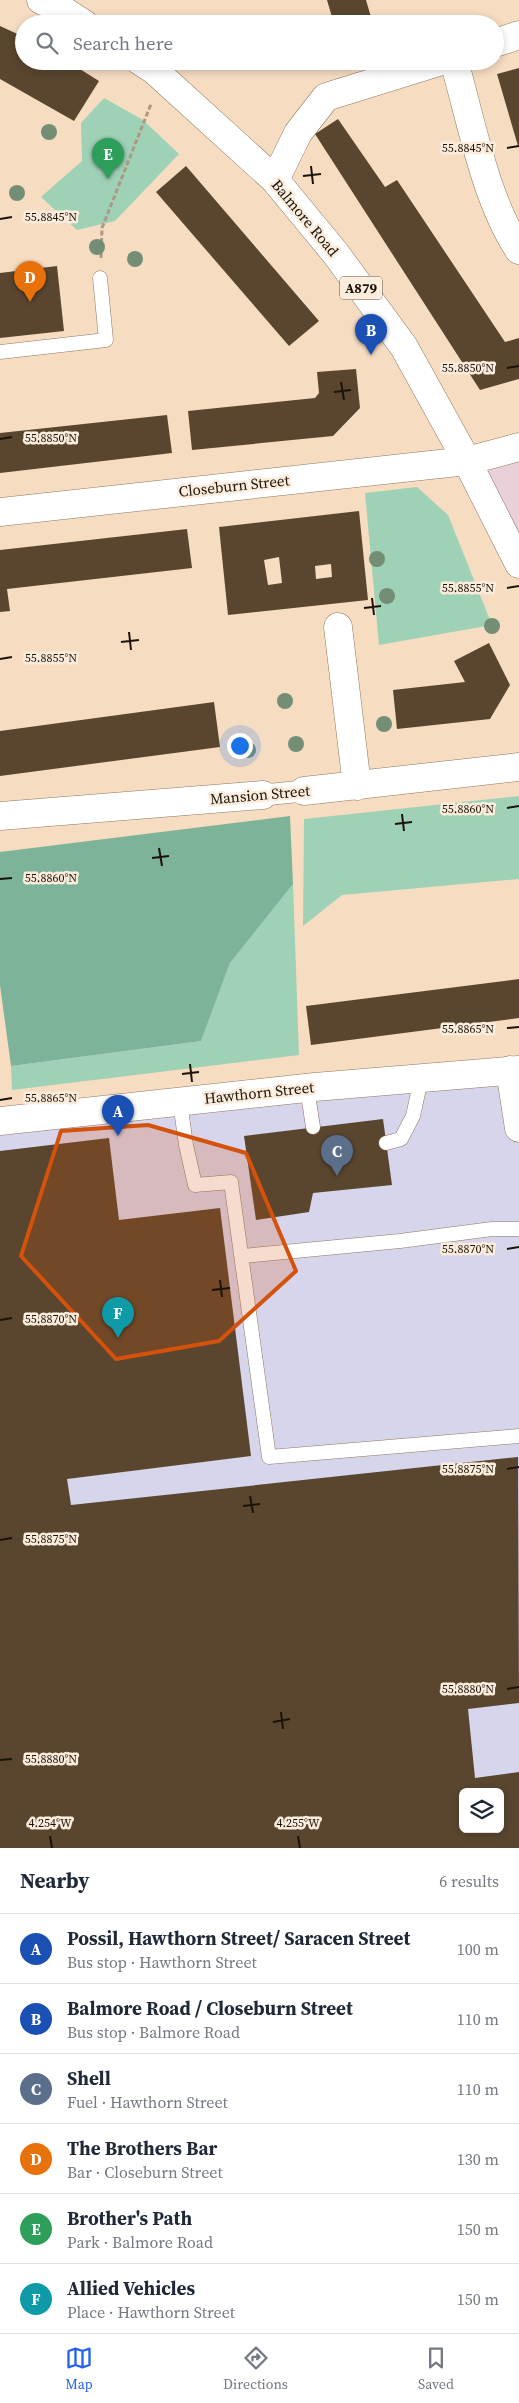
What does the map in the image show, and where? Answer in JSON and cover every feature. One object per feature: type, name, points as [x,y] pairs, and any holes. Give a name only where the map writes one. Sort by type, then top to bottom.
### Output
[{"type":"street","points":[[41,0],[61,8],[71,15]]},
{"type":"street","points":[[504,40],[519,35]]},
{"type":"street","name":"Balmore Road","points":[[152,70],[275,180],[336,254],[404,347],[467,460],[519,564]]},
{"type":"street","points":[[275,180],[298,133],[326,97],[413,70]]},
{"type":"street","points":[[457,70],[505,228],[519,250]]},
{"type":"street","name":"Closeburn Street","points":[[0,512],[467,460],[519,447]]},
{"type":"street","points":[[338,627],[357,786]]},
{"type":"street","name":"Mansion Street","points":[[0,816],[357,786],[519,766]]},
{"type":"street","points":[[515,1070],[519,1128]]},
{"type":"street","name":"Hawthorn Street","points":[[0,1121],[307,1088],[515,1070]]},
{"type":"lane","points":[[0,352],[106,340],[100,278]]},
{"type":"lane","points":[[386,1143],[401,1139],[413,1116],[421,1079]]},
{"type":"lane","points":[[307,1088],[313,1127]]},
{"type":"lane","points":[[180,1102],[186,1145],[195,1185],[231,1182],[269,1457],[519,1436]]},
{"type":"lane","points":[[242,1256],[400,1241],[492,1229],[519,1229]]},
{"type":"path","points":[[100,278],[102,228],[143,120],[163,78]]},
{"type":"highlighted area","points":[[148,1125],[246,1153],[296,1271],[219,1341],[116,1359],[21,1256],[61,1131]]},
{"type":"shaded area","points":[[519,444],[519,576],[449,461]]},
{"type":"shaded area","points":[[510,1070],[519,1129],[519,1848],[0,1848],[0,1124]]},
{"type":"green space","points":[[104,98],[143,120],[179,154],[115,221],[77,230],[41,197],[82,161],[81,123]]},
{"type":"green space","points":[[417,487],[448,515],[492,625],[379,645],[365,493]]},
{"type":"green space","points":[[519,796],[519,879],[342,895],[303,926],[304,819]]},
{"type":"green space","points":[[290,816],[293,884],[230,963],[201,1041],[11,1066],[0,985],[0,852]]},
{"type":"green space","points":[[293,884],[299,1055],[12,1090],[11,1066],[201,1041],[230,963]]},
{"type":"building","points":[[327,0],[366,0],[370,15],[331,15]]},
{"type":"building","points":[[0,26],[15,33],[15,70],[81,70],[99,81],[74,121],[0,79]]},
{"type":"building","points":[[519,68],[519,146],[518,146],[497,74]]},
{"type":"building","points":[[338,119],[385,187],[397,180],[505,342],[519,338],[519,379],[480,390],[315,134]]},
{"type":"building","points":[[186,166],[319,321],[289,346],[156,192]]},
{"type":"building","points":[[57,266],[64,331],[0,338],[0,273]]},
{"type":"building","points":[[356,369],[360,408],[333,436],[192,450],[188,411],[315,398],[319,393],[317,372]]},
{"type":"building","points":[[167,415],[172,453],[0,473],[0,433]]},
{"type":"building","points":[[359,511],[368,600],[228,615],[219,527]],"holes":[[[279,557],[282,583],[268,585],[264,560]],[[331,564],[332,577],[316,579],[315,566]]]},
{"type":"building","points":[[187,529],[192,568],[7,589],[10,611],[0,612],[0,550]]},
{"type":"building","points":[[489,643],[510,685],[490,719],[397,729],[393,690],[465,682],[454,661]]},
{"type":"building","points":[[214,702],[220,747],[0,776],[0,731]]},
{"type":"building","points":[[519,979],[519,1018],[311,1045],[306,1006]]},
{"type":"building","points":[[383,1119],[392,1185],[313,1193],[309,1212],[256,1220],[244,1136]]},
{"type":"building","points":[[109,1138],[119,1220],[220,1208],[251,1456],[67,1479],[71,1505],[518,1457],[519,1703],[468,1709],[475,1778],[519,1772],[519,1848],[0,1848],[0,1151]]},
{"type":"place","name":"Brother's Path","points":[[108,179]]},
{"type":"place","name":"The Brothers Bar","points":[[30,302]]},
{"type":"place","name":"Balmore Road / Closeburn Street","points":[[371,355]]},
{"type":"place","name":"Possil, Hawthorn Street/ Saracen Street","points":[[118,1136]]},
{"type":"place","name":"Shell","points":[[337,1176]]},
{"type":"place","name":"Allied Vehicles","points":[[118,1338]]}]
